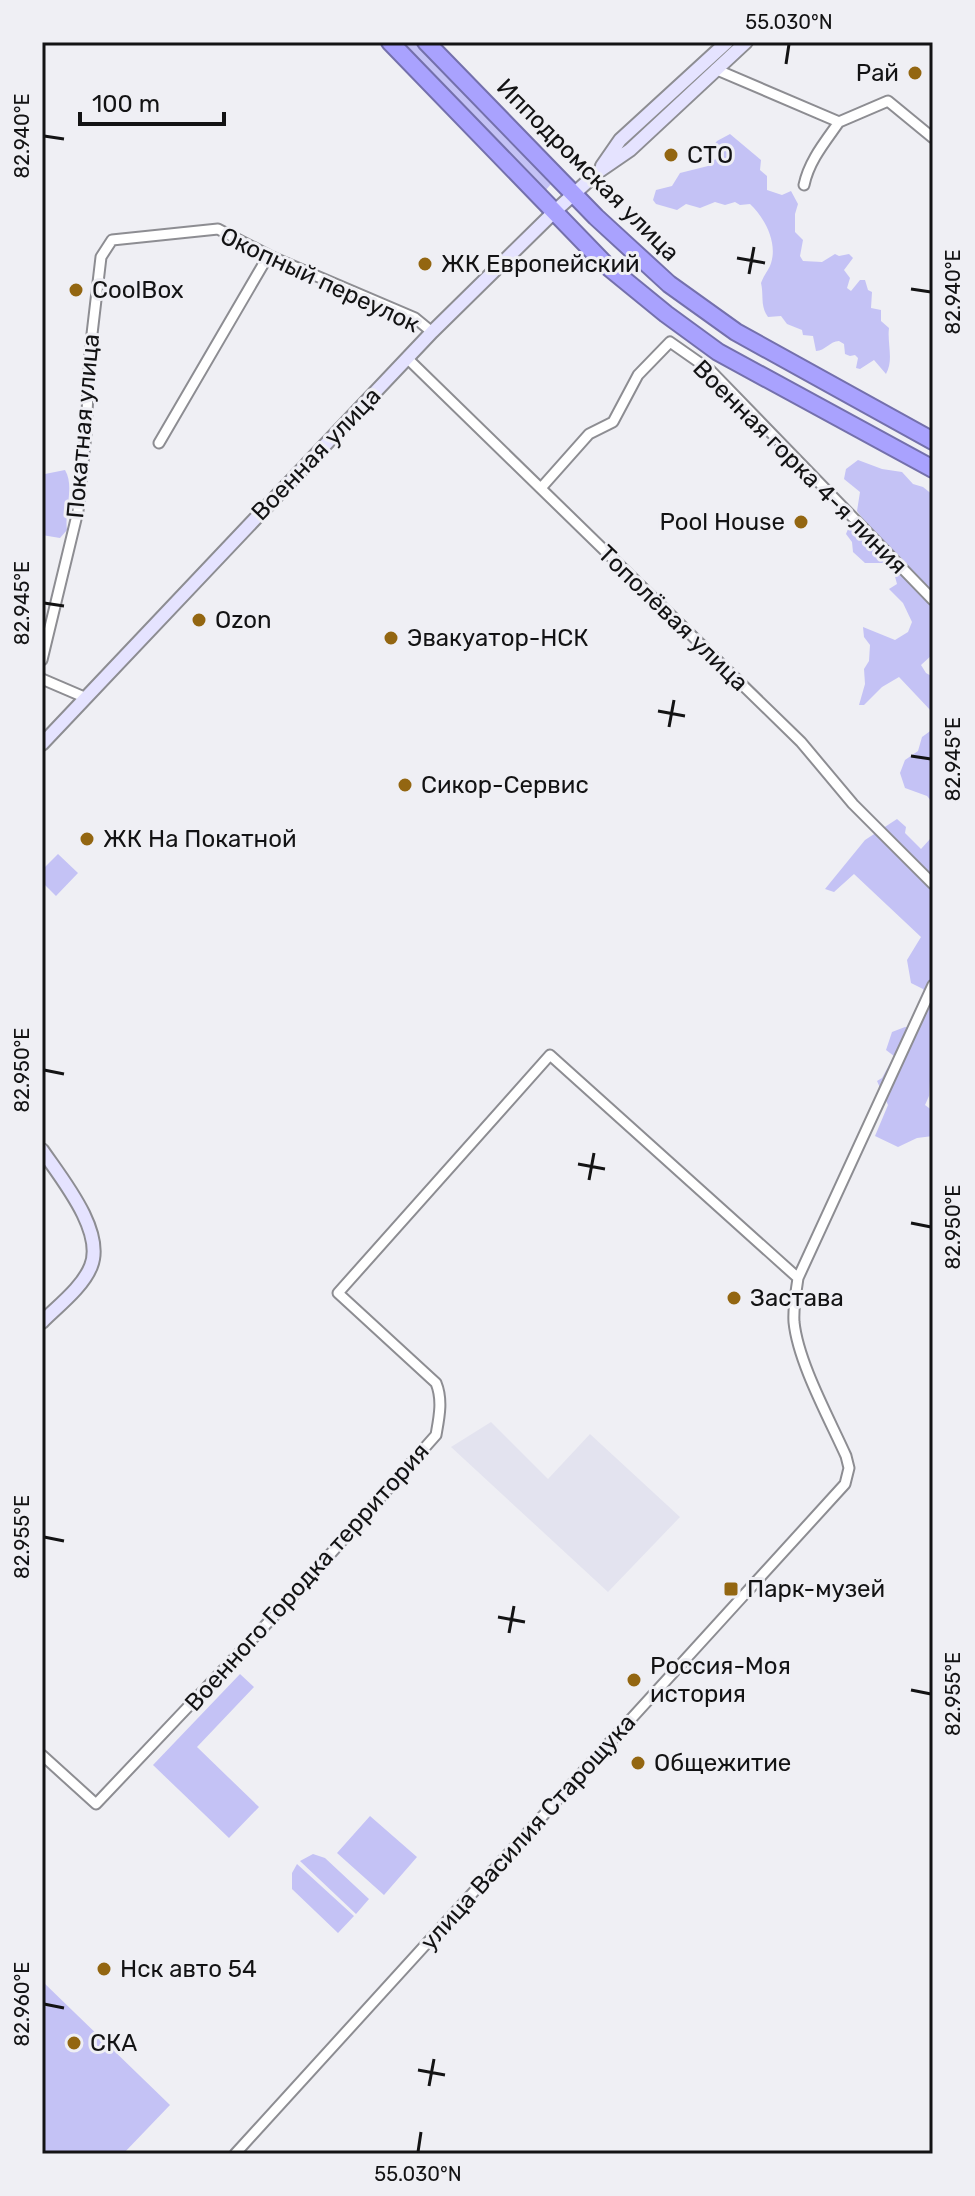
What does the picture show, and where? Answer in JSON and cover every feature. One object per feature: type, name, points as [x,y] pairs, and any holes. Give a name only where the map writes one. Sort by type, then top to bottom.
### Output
[{"type":"highway","name":"Ипподромская улица","points":[[390,42],[606,265],[666,314],[718,352],[933,469]]},
{"type":"highway","name":"Ипподромская улица","points":[[426,42],[617,238],[669,284],[723,323],[933,441]]},
{"type":"highway","points":[[748,368],[745,357],[748,349],[760,345]]},
{"type":"main road","name":"Военная улица","points":[[42,744],[432,332],[554,212],[598,172],[630,150],[710,65],[727,42]]},
{"type":"main road","name":"Военная улица","points":[[710,65],[746,42]]},
{"type":"main road","points":[[42,1150],[90,1228],[95,1244],[91,1268],[42,1322]]},
{"type":"street","points":[[710,65],[839,122]]},
{"type":"street","points":[[804,185],[806,172],[839,122],[888,101],[933,138]]},
{"type":"street","name":"Окопный переулок","points":[[112,240],[218,229],[272,257],[415,318],[432,332]]},
{"type":"street","name":"Покатная улица","points":[[42,660],[78,511],[90,351],[101,257],[112,240]]},
{"type":"street","points":[[159,443],[264,263],[272,257]]},
{"type":"street","name":"Военная горка 4-я линия","points":[[541,488],[589,434],[613,422],[638,375],[670,342],[710,370],[933,600]]},
{"type":"street","name":"Тополёвая улица","points":[[407,358],[801,742],[853,804],[933,884]]},
{"type":"street","points":[[42,679],[84,697]]},
{"type":"street","name":"улица Василия Старощука","points":[[235,2154],[845,1484],[849,1468],[846,1456],[800,1350],[794,1324],[798,1278],[933,985]]},
{"type":"street","name":"Военного Городка территория","points":[[42,1755],[96,1804],[294,1595],[436,1435],[441,1412],[436,1383],[338,1293],[550,1055],[798,1278]]},
{"type":"shaded area","points":[[400,42],[414,42],[551,184],[545,191]]},
{"type":"shaded area","points":[[730,134],[761,160],[760,170],[767,176],[767,190],[782,195],[791,191],[798,204],[795,232],[803,240],[800,256],[803,261],[822,262],[835,254],[849,254],[853,258],[844,270],[850,278],[847,288],[851,291],[860,280],[865,280],[868,290],[872,292],[871,308],[881,310],[881,321],[889,328],[890,363],[886,374],[874,360],[860,369],[856,368],[858,358],[845,354],[844,344],[839,341],[816,351],[813,336],[803,335],[802,330],[787,324],[781,316],[768,317],[763,305],[761,283],[770,266],[772,240],[761,216],[750,204],[735,202],[725,205],[715,202],[700,208],[686,204],[677,210],[656,204],[653,200],[656,190],[672,186],[680,173],[708,166],[709,161],[717,159],[719,154],[714,145]]},
{"type":"shaded area","points":[[858,460],[902,472],[913,484],[933,495],[933,654],[921,665],[933,677],[933,713],[899,677],[882,687],[864,705],[859,705],[870,645],[864,637],[863,627],[895,640],[908,632],[912,622],[903,603],[889,589],[897,584],[893,569],[885,563],[865,563],[853,552],[852,542],[846,534],[848,529],[863,524],[857,511],[860,492],[844,479],[846,469]]},
{"type":"shaded area","points":[[65,470],[69,484],[67,530],[60,538],[42,535],[42,483],[45,474]]},
{"type":"shaded area","points":[[933,729],[933,803],[927,796],[905,788],[900,773],[905,760],[918,751],[922,737]]},
{"type":"shaded area","points":[[897,819],[906,827],[905,833],[921,849],[930,839],[933,841],[933,1078],[925,1105],[933,1111],[933,1136],[917,1138],[898,1147],[875,1136],[888,1105],[877,1081],[882,1078],[894,1056],[886,1050],[892,1032],[905,1027],[917,1029],[930,1000],[923,989],[911,983],[907,960],[921,937],[854,874],[834,892],[825,889],[865,840]]},
{"type":"shaded area","points":[[58,854],[78,873],[56,896],[42,882],[42,870]]},
{"type":"shaded area","points":[[491,1422],[548,1479],[590,1434],[680,1517],[608,1592],[451,1447]]},
{"type":"shaded area","points":[[240,1674],[254,1687],[197,1747],[259,1807],[229,1838],[153,1765]]},
{"type":"shaded area","points":[[370,1816],[417,1857],[384,1895],[337,1853]]},
{"type":"shaded area","points":[[313,1854],[325,1858],[369,1899],[356,1914],[300,1861]]},
{"type":"shaded area","points":[[297,1864],[354,1916],[338,1933],[292,1889],[292,1873]]},
{"type":"shaded area","name":"СКА","points":[[42,1981],[170,2105],[123,2154],[42,2154]]},
{"type":"place","name":"Рай","points":[[915,73]]},
{"type":"place","name":"СТО","points":[[671,155]]},
{"type":"place","name":"ЖК Европейский","points":[[425,264]]},
{"type":"place","name":"CoolBox","points":[[76,290]]},
{"type":"place","name":"Pool House","points":[[801,522]]},
{"type":"place","name":"Ozon","points":[[199,620]]},
{"type":"place","name":"Эвакуатор-НСК","points":[[391,638]]},
{"type":"place","name":"Сикор-Сервис","points":[[405,785]]},
{"type":"place","name":"ЖК На Покатной","points":[[87,839]]},
{"type":"place","name":"Застава","points":[[734,1298]]},
{"type":"place","name":"Парк-музей","points":[[731,1589]]},
{"type":"place","name":"Россия-Моя история","points":[[634,1680]]},
{"type":"place","name":"Общежитие","points":[[638,1763]]},
{"type":"place","name":"Нск авто 54","points":[[104,1969]]},
{"type":"place","name":"СКА","points":[[74,2043]]}]
